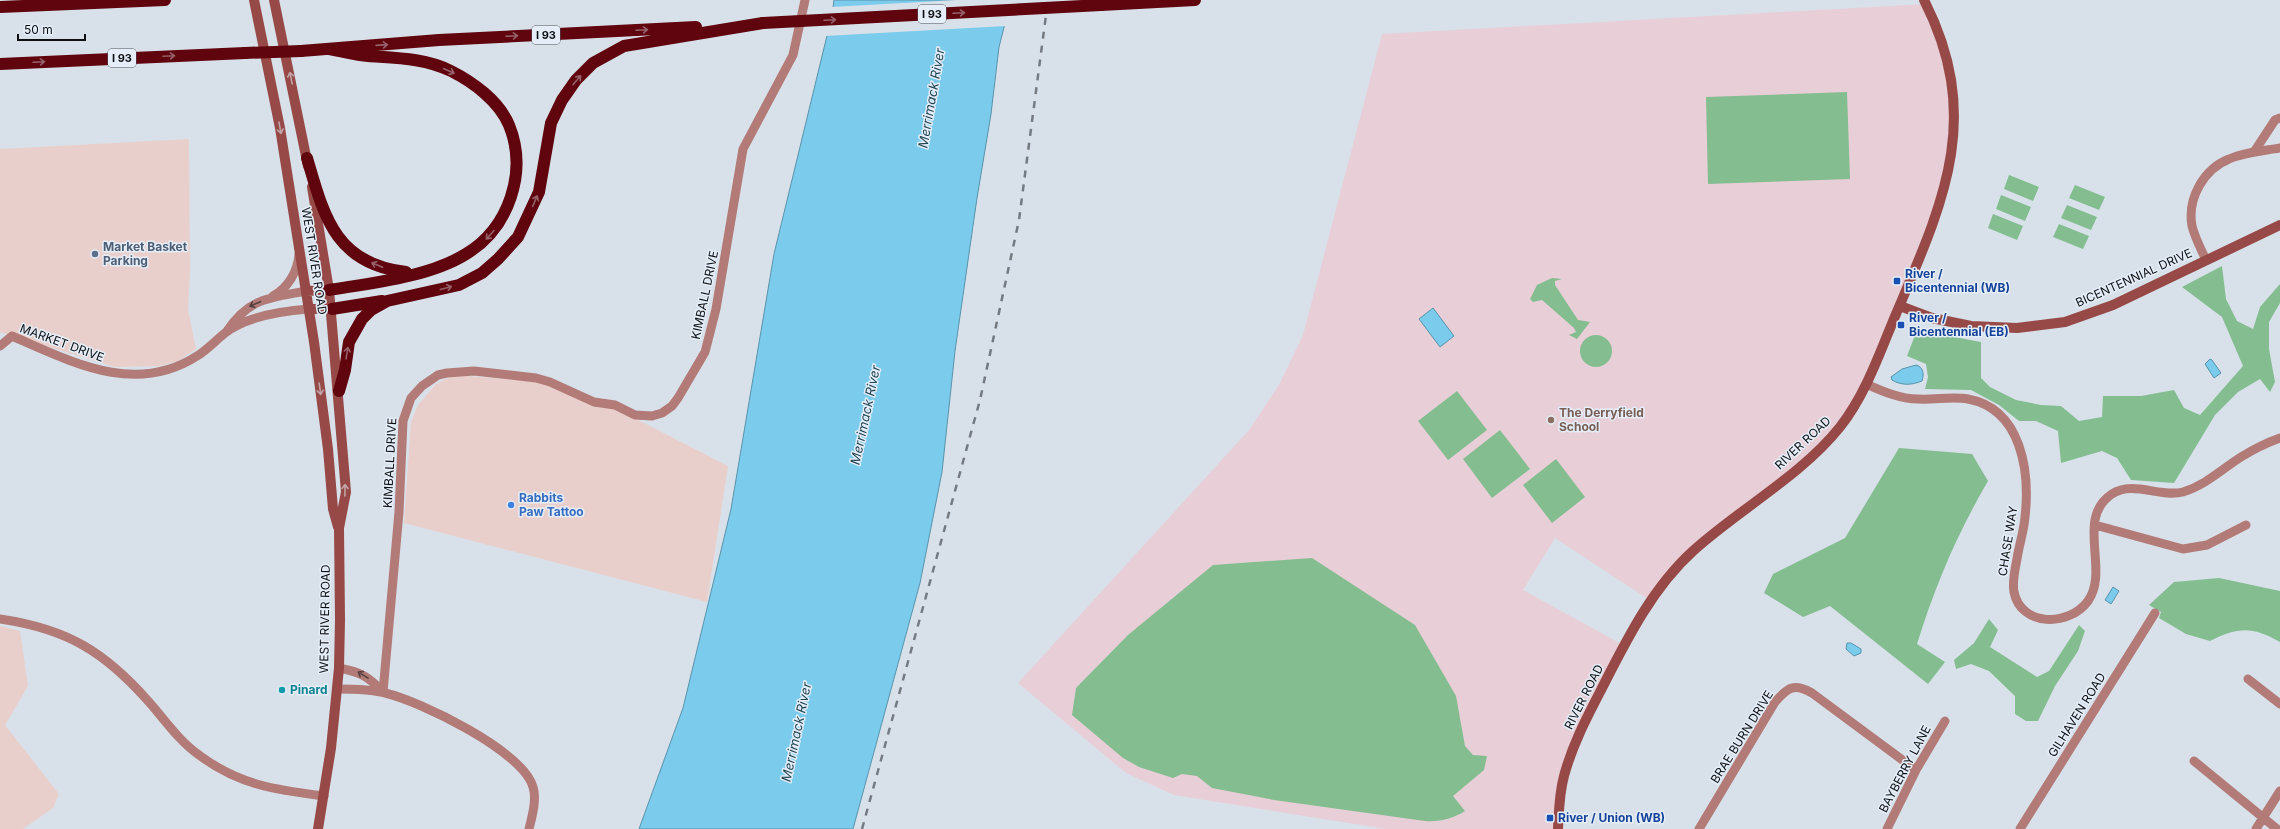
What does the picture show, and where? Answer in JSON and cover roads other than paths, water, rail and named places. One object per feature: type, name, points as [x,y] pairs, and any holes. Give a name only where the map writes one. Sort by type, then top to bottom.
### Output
[{"type":"highway","points":[[0,7],[165,0]]},
{"type":"highway","name":"I 93","points":[[0,64],[301,51],[439,40],[1196,0]]},
{"type":"highway","points":[[332,308],[386,301],[459,285],[482,273],[518,237],[539,192],[554,117],[562,100],[576,80],[593,63],[624,46],[763,23]]},
{"type":"highway","points":[[329,48],[366,56],[420,61],[449,70],[474,84],[495,103],[509,124],[516,149],[517,176],[510,202],[496,227],[478,246],[466,254],[448,263],[415,273],[330,290]]},
{"type":"highway","points":[[307,158],[326,218],[332,231],[343,243],[373,264],[397,271],[415,273]]},
{"type":"highway","points":[[339,391],[345,370],[347,348],[354,331],[371,310],[386,301]]},
{"type":"main road","name":"WEST RIVER ROAD","points":[[254,0],[278,120],[309,309],[328,449],[333,509],[339,528]]},
{"type":"main road","name":"WEST RIVER ROAD","points":[[274,0],[307,158],[330,290],[346,492],[339,528],[339,668],[324,796],[318,829]]},
{"type":"main road","name":"RIVER ROAD","points":[[1558,829],[1559,799],[1564,778],[1580,732],[1622,652],[1660,586],[1693,551],[1778,484],[1829,439],[1847,417],[1866,384],[1900,306],[1940,204],[1953,155],[1954,112],[1952,84],[1939,35],[1925,2]]},
{"type":"main road","name":"BICENTENNIAL DRIVE","points":[[1900,306],[1952,324],[1994,328],[2043,326],[2065,322],[2094,313],[2280,225]]},
{"type":"main road","points":[[306,291],[330,290]]},
{"type":"main road","points":[[309,309],[332,308]]},
{"type":"street","name":"KIMBALL DRIVE","points":[[383,692],[399,512],[403,421],[411,398],[422,386],[438,375],[474,371],[520,375],[543,380],[594,402],[615,405],[635,415],[652,416],[662,413],[672,406],[705,352],[716,309],[743,149],[793,55],[805,0]]},
{"type":"street","points":[[2254,152],[2275,120],[2280,118]]},
{"type":"street","points":[[2206,260],[2192,225],[2192,205],[2195,195],[2205,177],[2220,163],[2230,158],[2280,148]]},
{"type":"street","name":"MARKET DRIVE","points":[[270,299],[281,291],[293,275],[298,260],[299,249]]},
{"type":"street","name":"MARKET DRIVE","points":[[0,346],[12,336],[90,367],[122,374],[143,375],[165,372],[188,362],[206,350],[226,332],[244,309],[270,299],[306,291]]},
{"type":"street","name":"MARKET DRIVE","points":[[226,332],[267,315],[309,309]]},
{"type":"street","name":"CHASE WAY","points":[[1866,384],[1904,398],[1959,398],[1974,401],[1998,413],[2012,429],[2020,448],[2027,490],[2025,518],[2016,562],[2014,592],[2018,602],[2033,615],[2042,619],[2063,620],[2073,615],[2088,601],[2096,582],[2095,525],[2098,509],[2104,500],[2113,492],[2124,489],[2172,492],[2188,490],[2207,481],[2256,448],[2280,438]]},
{"type":"street","points":[[2095,525],[2183,549],[2208,545],[2246,525]]},
{"type":"street","name":"GILHAVEN ROAD","points":[[2020,829],[2155,613]]},
{"type":"street","points":[[0,619],[30,625],[74,640],[98,653],[125,676],[188,747],[226,772],[255,785],[324,796]]},
{"type":"street","points":[[339,668],[358,672],[373,682],[383,692]]},
{"type":"street","points":[[2248,679],[2280,704]]},
{"type":"street","name":"BRAE BURN DRIVE","points":[[1699,829],[1775,702],[1782,694],[1793,687],[1802,688],[1812,693],[1916,770]]},
{"type":"street","points":[[337,689],[383,692],[422,705],[463,726],[523,770],[534,788],[533,812],[530,829]]},
{"type":"street","name":"BAYBERRY LANE","points":[[1887,829],[1916,770],[1945,721]]},
{"type":"street","points":[[2194,761],[2277,829]]},
{"type":"street","points":[[2256,829],[2280,791]]},
{"type":"water","name":"Merrimack River","points":[[834,0],[1011,0],[999,47],[991,114],[977,198],[955,351],[942,472],[920,583],[853,829],[639,829],[683,708],[731,509],[774,254],[832,15]]},
{"type":"water","points":[[1433,308],[1454,336],[1440,347],[1419,319]]},
{"type":"water","points":[[2210,359],[2221,373],[2214,378],[2205,364]]},
{"type":"water","points":[[1916,365],[1922,369],[1922,381],[1907,384],[1892,380],[1891,377],[1902,369]]},
{"type":"water","points":[[2113,587],[2119,591],[2111,604],[2105,600]]},
{"type":"water","points":[[1847,643],[1851,643],[1861,649],[1861,653],[1854,656],[1846,649]]},
{"type":"railway","points":[[862,829],[980,400],[1019,220],[1048,0]]},
{"type":"place","name":"Market Basket Parking","points":[[95,254]]},
{"type":"place","name":"River / Bicentennial (WB)","points":[[1897,281]]},
{"type":"place","name":"River / Bicentennial (EB)","points":[[1901,325]]},
{"type":"place","name":"The Derryfield School","points":[[1551,420]]},
{"type":"place","name":"Rabbits Paw Tattoo","points":[[511,505]]},
{"type":"place","name":"Pinard","points":[[282,690]]},
{"type":"place","name":"River / Union (WB)","points":[[1550,818]]}]
